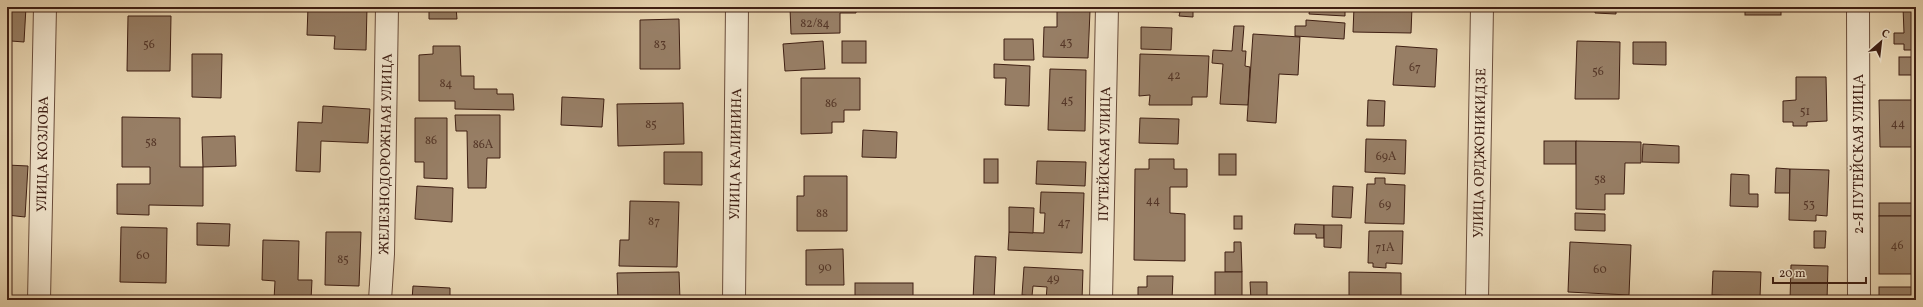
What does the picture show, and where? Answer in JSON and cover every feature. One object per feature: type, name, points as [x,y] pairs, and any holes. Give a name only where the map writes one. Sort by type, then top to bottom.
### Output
[{"type":"street","name":"УЛИЦА КОЗЛОВА","points":[[39,300],[45,7]]},
{"type":"street","name":"ЖЕЛЕЗНОДОРОЖНАЯ УЛИЦА","points":[[380,300],[383,254],[387,7]]},
{"type":"street","name":"УЛИЦА КАЛИНИНА","points":[[734,300],[737,7]]},
{"type":"street","name":"ПУТЕЙСКАЯ УЛИЦА","points":[[1101,300],[1107,7]]},
{"type":"street","name":"УЛИЦА ОРДЖОНИКИДЗЕ","points":[[1477,300],[1482,7]]},
{"type":"street","name":"2-Я ПУТЕЙСКАЯ УЛИЦА","points":[[1858,7],[1859,300]]},
{"type":"building","points":[[7,7],[26,7],[24,42],[11,41],[10,59],[7,58]]},
{"type":"building","points":[[308,7],[367,7],[366,50],[334,49],[335,36],[307,35]]},
{"type":"building","points":[[429,7],[456,7],[457,19],[429,19]]},
{"type":"building","points":[[856,7],[856,13],[840,13],[840,33],[791,34],[790,8]]},
{"type":"building","points":[[1057,7],[1090,7],[1090,11],[1057,10]]},
{"type":"building","points":[[1141,7],[1193,7],[1193,17],[1179,16],[1180,12],[1141,10]]},
{"type":"building","points":[[1310,7],[1345,7],[1345,16],[1309,14]]},
{"type":"building","points":[[1354,7],[1412,7],[1411,33],[1353,32]]},
{"type":"building","points":[[1595,7],[1616,7],[1616,14],[1595,13]]},
{"type":"building","points":[[1745,7],[1781,7],[1781,15],[1745,15]]},
{"type":"building","points":[[1903,7],[1916,7],[1916,50],[1904,50],[1904,44],[1894,44],[1894,33],[1904,33]]},
{"type":"building","points":[[1057,10],[1090,11],[1088,58],[1043,57],[1044,27],[1057,27]]},
{"type":"building","points":[[128,16],[171,16],[170,71],[127,71]]},
{"type":"building","points":[[679,19],[680,69],[640,69],[640,20]]},
{"type":"building","points":[[1306,20],[1345,23],[1344,39],[1295,36],[1295,26],[1306,26]]},
{"type":"building","points":[[1234,26],[1244,26],[1242,51],[1246,51],[1245,66],[1250,67],[1248,105],[1220,104],[1223,64],[1212,63],[1213,50],[1232,51]]},
{"type":"building","points":[[1141,27],[1172,28],[1171,50],[1141,49]]},
{"type":"building","points":[[1253,34],[1300,37],[1298,75],[1279,74],[1276,123],[1247,121]]},
{"type":"building","points":[[1004,39],[1033,39],[1034,60],[1004,60]]},
{"type":"building","points":[[823,41],[825,69],[785,71],[783,44]]},
{"type":"building","points":[[842,41],[866,41],[866,63],[842,63]]},
{"type":"building","points":[[1577,41],[1620,42],[1619,99],[1575,99]]},
{"type":"building","points":[[1633,42],[1666,42],[1666,65],[1633,64]]},
{"type":"building","points":[[433,46],[460,46],[461,76],[474,76],[474,89],[497,89],[497,94],[513,94],[514,110],[455,109],[455,101],[419,101],[419,55],[433,54]]},
{"type":"building","points":[[1396,46],[1437,49],[1435,87],[1393,85]]},
{"type":"building","points":[[192,54],[222,54],[221,98],[192,97]]},
{"type":"building","points":[[1140,54],[1209,56],[1207,97],[1192,97],[1192,105],[1149,105],[1150,95],[1139,96]]},
{"type":"building","points":[[1899,57],[1916,57],[1916,75],[1899,75]]},
{"type":"building","points":[[994,64],[1030,66],[1029,106],[1005,105],[1006,78],[994,78]]},
{"type":"building","points":[[1050,69],[1086,70],[1085,131],[1048,130]]},
{"type":"building","points":[[1796,77],[1826,77],[1827,121],[1807,122],[1807,126],[1793,126],[1793,122],[1783,122],[1783,101],[1796,100]]},
{"type":"building","points":[[801,78],[860,78],[860,110],[844,110],[844,122],[832,122],[832,133],[801,134]]},
{"type":"building","points":[[562,97],[604,99],[602,127],[561,125]]},
{"type":"building","points":[[1368,100],[1385,101],[1384,126],[1367,126]]},
{"type":"building","points":[[1879,100],[1916,100],[1916,147],[1880,147]]},
{"type":"building","points":[[683,103],[684,144],[618,146],[617,104]]},
{"type":"building","points":[[323,106],[370,109],[368,143],[321,141],[320,172],[296,171],[298,122],[322,123]]},
{"type":"building","points":[[455,115],[500,115],[500,158],[487,158],[486,188],[468,188],[467,131],[456,131]]},
{"type":"building","points":[[122,117],[180,118],[180,167],[203,167],[203,206],[149,205],[149,215],[117,214],[117,184],[150,184],[150,167],[122,167]]},
{"type":"building","points":[[415,118],[447,118],[447,179],[424,178],[424,162],[415,162]]},
{"type":"building","points":[[1140,118],[1179,119],[1178,144],[1139,143]]},
{"type":"building","points":[[863,130],[897,132],[896,158],[862,157]]},
{"type":"building","points":[[235,136],[236,166],[203,167],[202,137]]},
{"type":"building","points":[[1366,139],[1406,140],[1405,174],[1365,172]]},
{"type":"building","points":[[1544,141],[1576,141],[1576,164],[1544,164]]},
{"type":"building","points":[[1576,141],[1641,142],[1641,163],[1625,163],[1624,194],[1605,194],[1605,210],[1576,209]]},
{"type":"building","points":[[1643,144],[1679,146],[1679,163],[1642,162]]},
{"type":"building","points":[[664,152],[702,152],[702,185],[664,184]]},
{"type":"building","points":[[1219,154],[1236,154],[1236,175],[1219,175]]},
{"type":"building","points":[[984,159],[998,159],[998,183],[984,183]]},
{"type":"building","points":[[1149,159],[1174,159],[1174,169],[1187,169],[1187,187],[1170,187],[1170,213],[1185,214],[1185,261],[1134,260],[1135,169],[1149,169]]},
{"type":"building","points":[[1037,161],[1086,162],[1085,186],[1036,184]]},
{"type":"building","points":[[7,165],[28,166],[25,217],[7,215]]},
{"type":"building","points":[[1776,168],[1790,169],[1790,193],[1775,193]]},
{"type":"building","points":[[1790,169],[1829,170],[1827,216],[1816,215],[1816,221],[1789,220]]},
{"type":"building","points":[[1731,174],[1749,175],[1749,194],[1758,194],[1758,207],[1730,206]]},
{"type":"building","points":[[804,176],[847,176],[847,231],[797,231],[797,196],[804,196]]},
{"type":"building","points":[[1375,178],[1385,178],[1385,184],[1405,185],[1404,224],[1365,223],[1367,184],[1375,184]]},
{"type":"building","points":[[417,186],[453,188],[452,222],[415,219]]},
{"type":"building","points":[[1333,186],[1353,187],[1351,218],[1332,217]]},
{"type":"building","points":[[1041,192],[1084,193],[1082,253],[1008,250],[1009,232],[1044,233],[1045,213],[1040,213]]},
{"type":"building","points":[[630,201],[679,202],[677,267],[619,266],[620,240],[629,240]]},
{"type":"building","points":[[1879,203],[1916,203],[1916,216],[1879,216]]},
{"type":"building","points":[[1009,207],[1034,208],[1033,233],[1009,232]]},
{"type":"building","points":[[1575,213],[1605,214],[1605,231],[1575,230]]},
{"type":"building","points":[[1234,216],[1242,216],[1242,229],[1234,229]]},
{"type":"building","points":[[1879,216],[1916,216],[1916,274],[1879,274]]},
{"type":"building","points":[[197,223],[230,224],[229,246],[197,245]]},
{"type":"building","points":[[1295,224],[1324,225],[1324,238],[1316,238],[1316,234],[1294,234]]},
{"type":"building","points":[[1324,225],[1342,225],[1341,248],[1324,247]]},
{"type":"building","points":[[121,227],[167,228],[166,283],[120,282]]},
{"type":"building","points":[[1369,231],[1403,231],[1402,264],[1386,263],[1386,268],[1373,267],[1373,263],[1368,263]]},
{"type":"building","points":[[1814,231],[1826,231],[1825,248],[1814,248]]},
{"type":"building","points":[[326,232],[361,232],[359,286],[325,285]]},
{"type":"building","points":[[263,240],[299,241],[298,280],[312,280],[311,300],[274,300],[275,281],[262,280]]},
{"type":"building","points":[[1234,242],[1241,242],[1242,272],[1225,272],[1225,252],[1234,252]]},
{"type":"building","points":[[1570,242],[1631,245],[1629,295],[1568,292]]},
{"type":"building","points":[[843,249],[844,285],[806,285],[806,250]]},
{"type":"building","points":[[975,256],[996,257],[994,300],[973,300]]},
{"type":"building","points":[[1791,265],[1828,266],[1827,300],[1790,300]]},
{"type":"building","points":[[1024,267],[1083,270],[1082,300],[1046,300],[1047,287],[1033,286],[1032,296],[1022,295]]},
{"type":"building","points":[[1713,271],[1761,272],[1760,297],[1712,295]]},
{"type":"building","points":[[679,272],[680,300],[618,300],[617,273]]},
{"type":"building","points":[[1215,272],[1242,272],[1242,300],[1215,300]]},
{"type":"building","points":[[1349,272],[1401,273],[1401,300],[1349,300]]},
{"type":"building","points":[[1147,276],[1173,276],[1172,300],[1138,300],[1138,287],[1147,287]]},
{"type":"building","points":[[1250,282],[1267,282],[1267,300],[1251,300]]},
{"type":"building","points":[[855,283],[913,283],[913,300],[855,300]]},
{"type":"building","points":[[413,286],[450,288],[450,300],[412,300]]},
{"type":"building","points":[[1879,287],[1916,287],[1916,300],[1879,300]]}]
